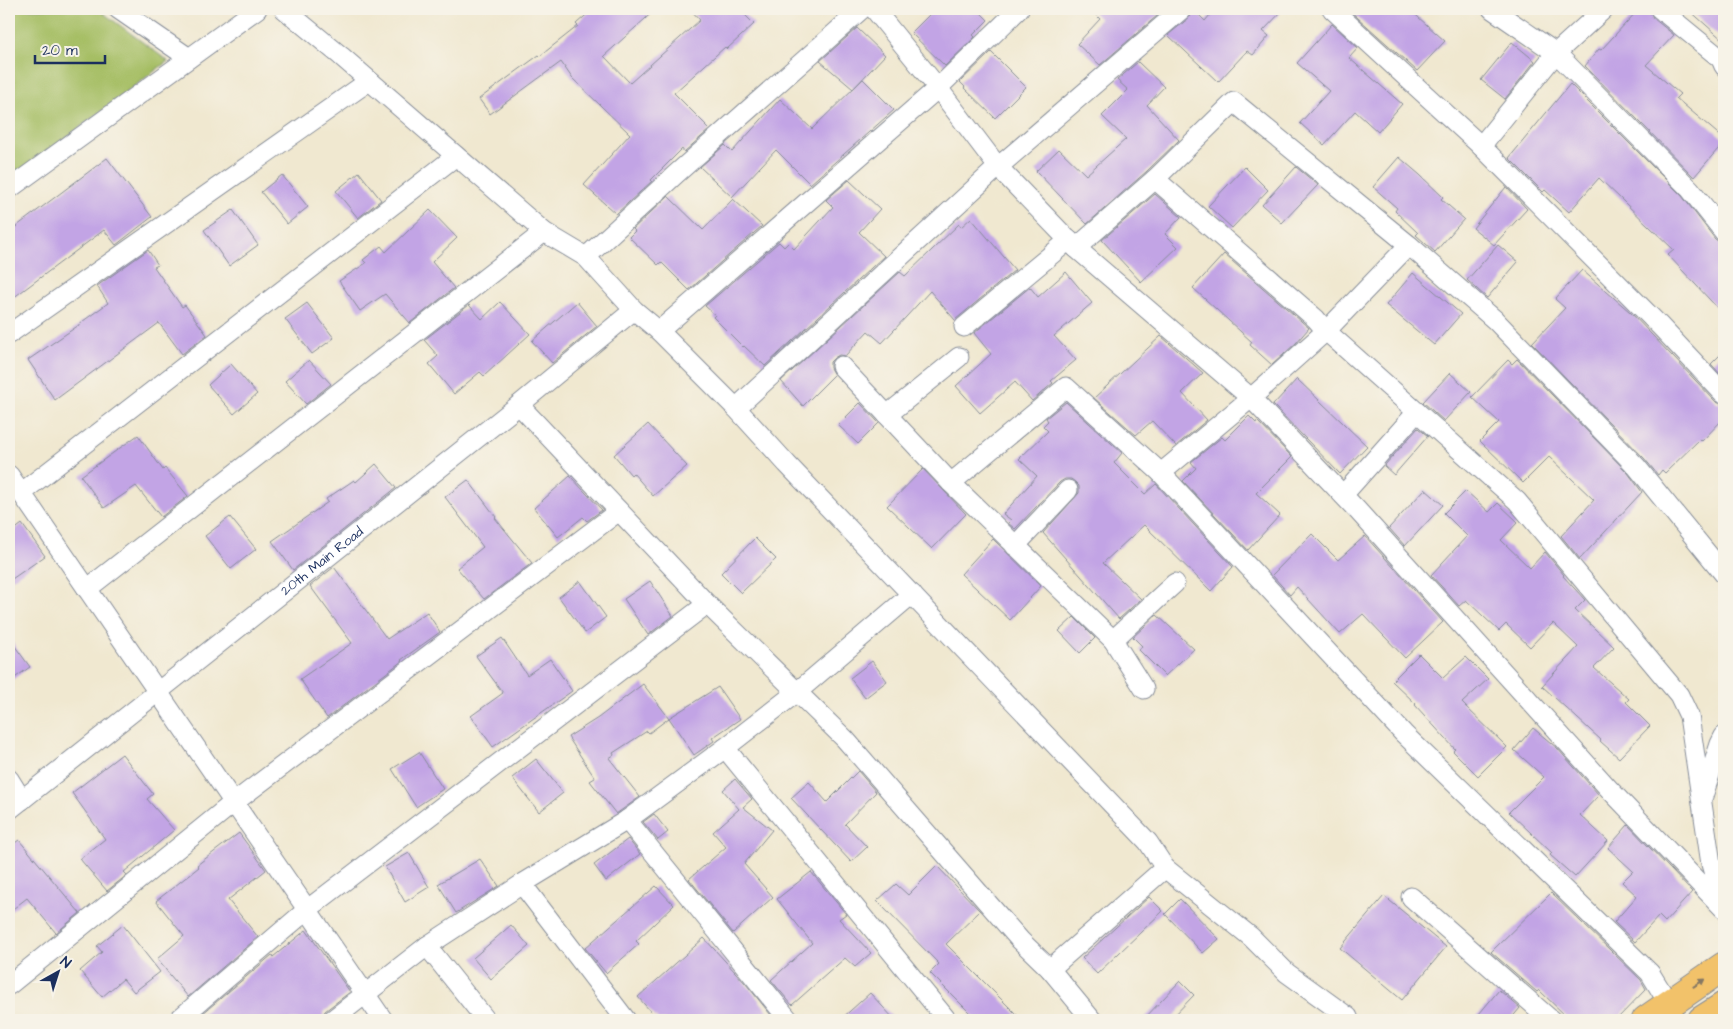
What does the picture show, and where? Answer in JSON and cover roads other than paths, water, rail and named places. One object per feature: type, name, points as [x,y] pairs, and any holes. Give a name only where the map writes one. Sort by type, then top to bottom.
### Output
[{"type":"main road","points":[[1646,1020],[1724,966]]},
{"type":"main road","points":[[1702,1020],[1724,1006]]},
{"type":"street","points":[[118,9],[189,58]]},
{"type":"street","points":[[9,189],[257,9]]},
{"type":"street","points":[[284,9],[544,232],[586,257],[634,310],[659,331],[736,408],[787,464],[1135,826],[1165,868],[1251,937],[1287,973],[1349,1020]]},
{"type":"street","points":[[586,257],[676,174],[862,9]]},
{"type":"street","points":[[874,9],[938,88],[998,167],[1073,244],[1251,398],[1343,495],[1610,790],[1724,909]]},
{"type":"street","points":[[659,331],[938,88],[1019,9]]},
{"type":"street","points":[[736,408],[998,167],[1182,9]]},
{"type":"street","points":[[1332,9],[1480,146],[1660,326],[1724,394]]},
{"type":"street","points":[[1492,9],[1556,53],[1690,189],[1724,232]]},
{"type":"street","points":[[1480,146],[1556,53],[1604,9]]},
{"type":"street","points":[[1660,9],[1721,59],[1724,66]]},
{"type":"street","points":[[9,334],[370,81]]},
{"type":"street","points":[[964,327],[1155,179],[1234,102],[1409,245],[1495,320],[1636,466],[1724,574]]},
{"type":"street","points":[[22,494],[456,156]]},
{"type":"street","points":[[1155,179],[1316,319],[1326,331],[1517,501],[1679,695],[1689,716],[1711,864],[1724,909]]},
{"type":"street","points":[[87,589],[544,232]]},
{"type":"street","points":[[1161,473],[1251,398],[1326,331],[1409,245]]},
{"type":"street","name":"20th Main Road","points":[[15,805],[519,405],[634,310]]},
{"type":"street","points":[[887,416],[960,357]]},
{"type":"street","points":[[841,366],[951,483],[1113,640],[1144,689]]},
{"type":"street","points":[[951,483],[1066,387],[1161,473],[1404,734],[1650,973],[1669,1004]]},
{"type":"street","points":[[519,405],[707,604],[846,739],[1020,940],[1050,969],[1092,1020]]},
{"type":"street","points":[[1343,495],[1417,412]]},
{"type":"street","points":[[9,475],[158,692],[232,804],[308,909],[383,1020]]},
{"type":"street","points":[[1016,546],[1068,490]]},
{"type":"street","points":[[9,986],[232,804],[619,511]]},
{"type":"street","points":[[1113,640],[1175,582]]},
{"type":"street","points":[[332,1020],[427,946],[522,884],[627,820],[797,692],[912,594]]},
{"type":"street","points":[[178,1020],[308,909],[707,604]]},
{"type":"street","points":[[1702,801],[1724,736]]},
{"type":"street","points":[[725,748],[947,1020]]},
{"type":"street","points":[[9,779],[15,805]]},
{"type":"street","points":[[627,820],[788,1020]]},
{"type":"street","points":[[1050,969],[1165,868]]},
{"type":"street","points":[[522,884],[626,1020]]},
{"type":"street","points":[[1411,897],[1551,1020]]},
{"type":"street","points":[[427,946],[486,1020]]}]
